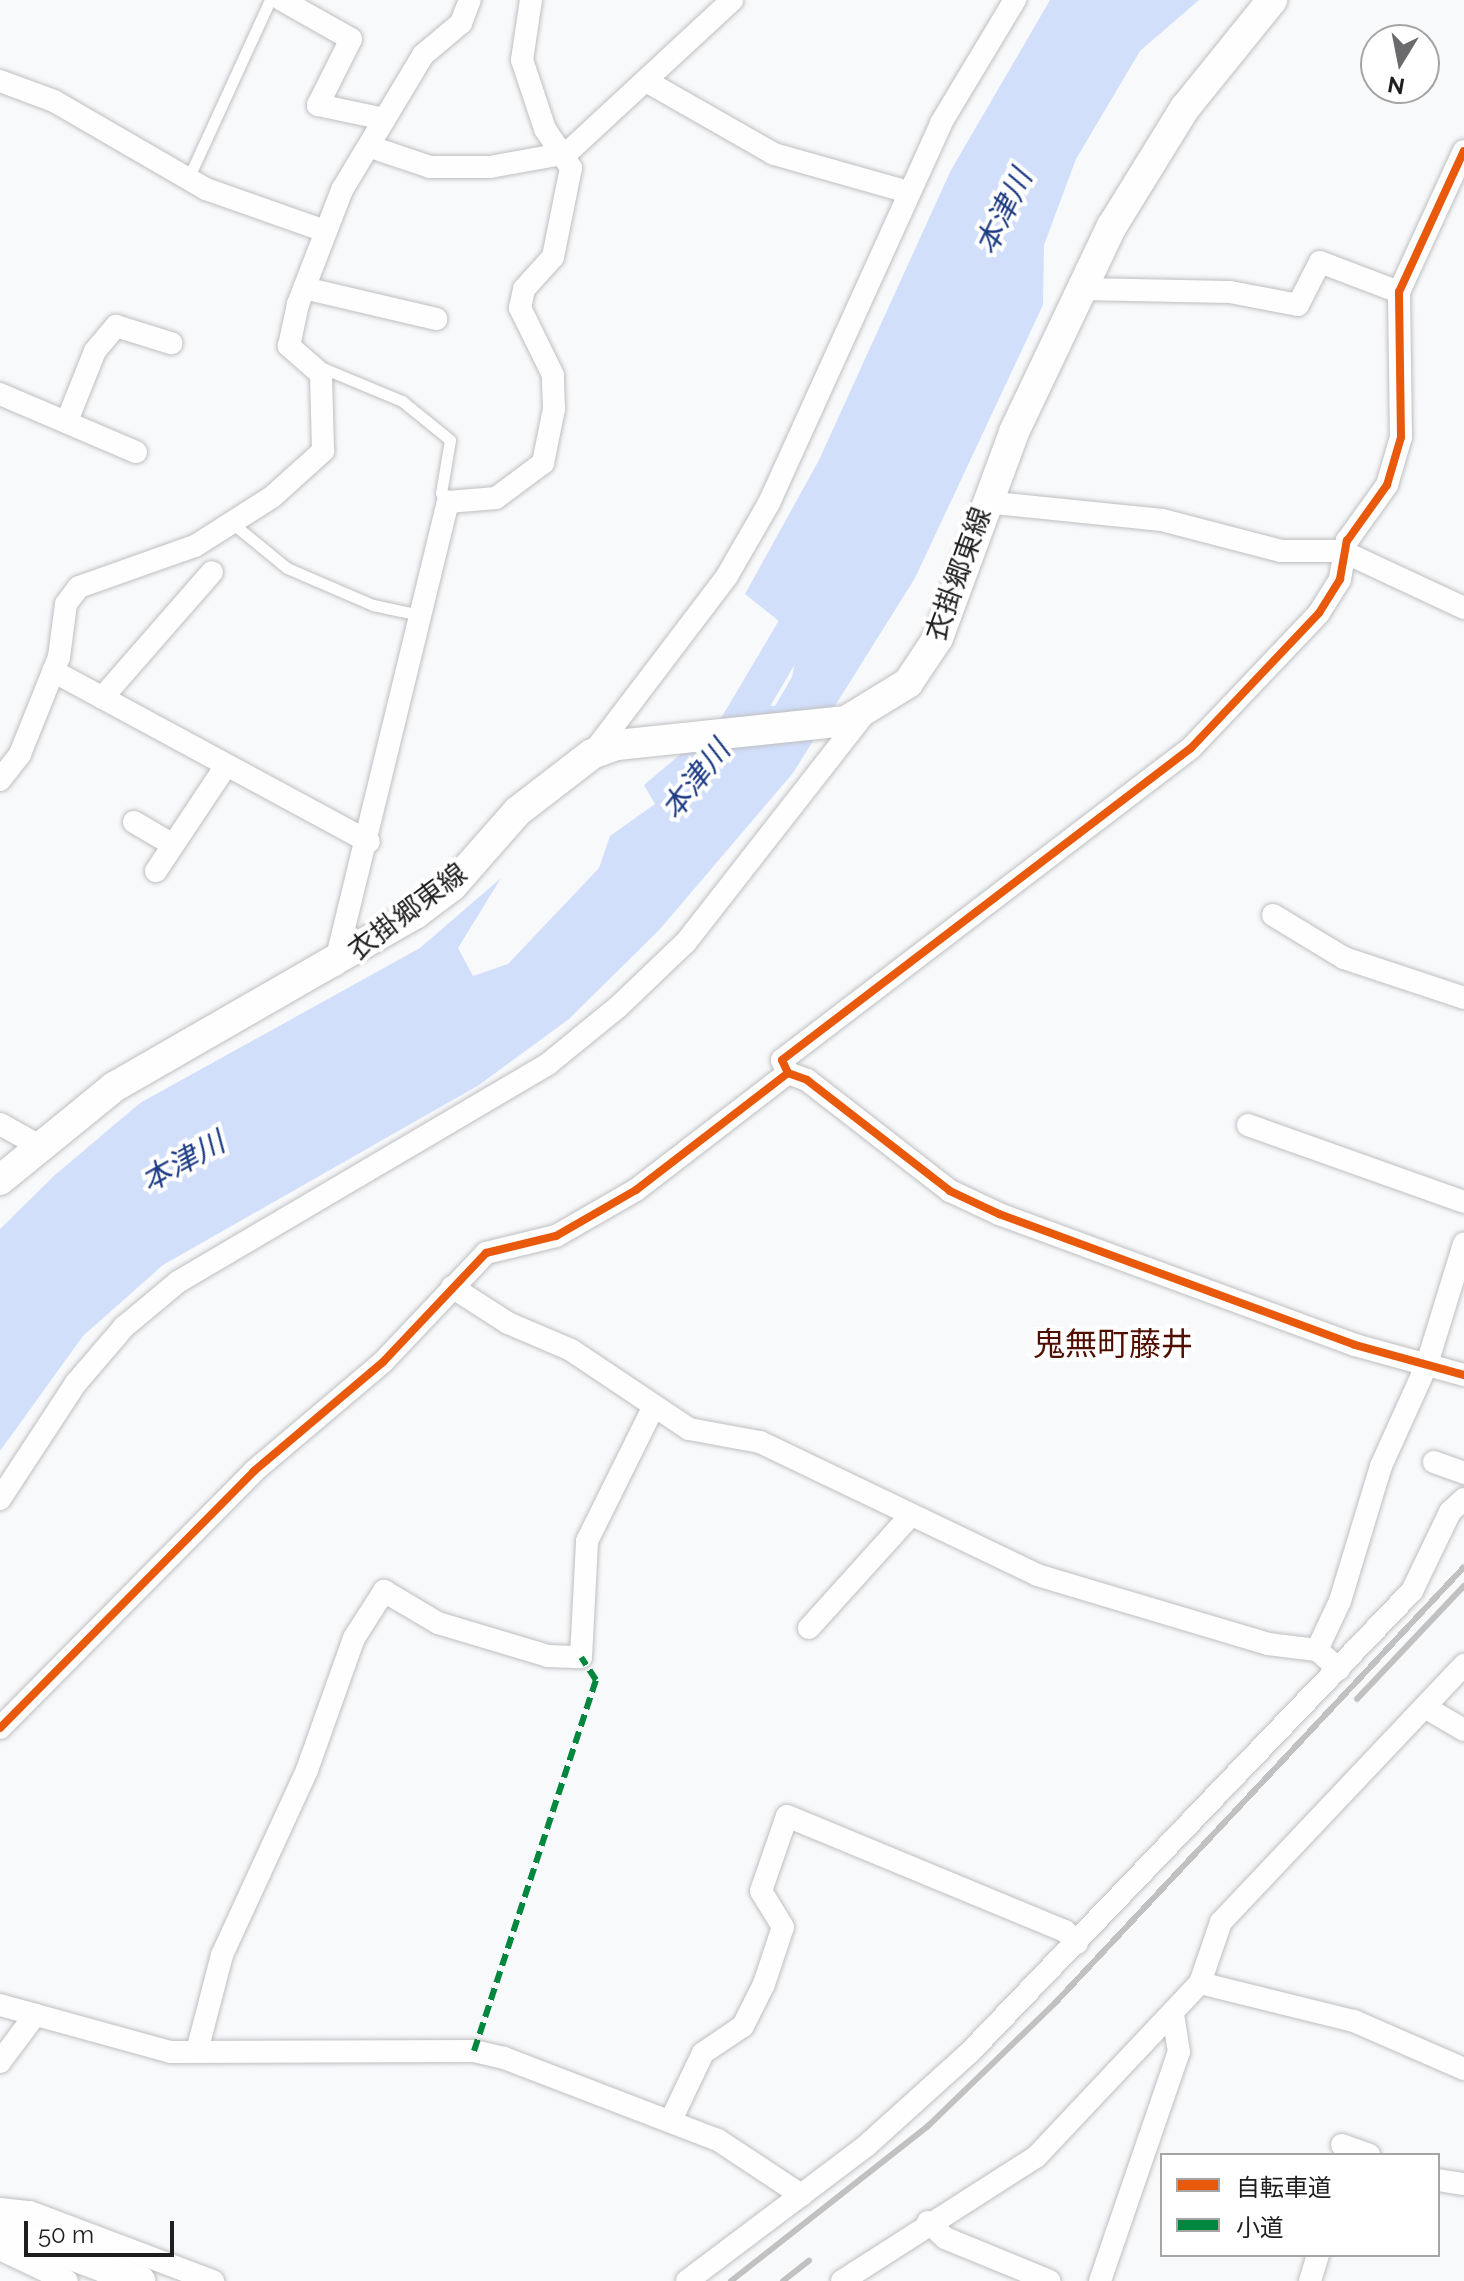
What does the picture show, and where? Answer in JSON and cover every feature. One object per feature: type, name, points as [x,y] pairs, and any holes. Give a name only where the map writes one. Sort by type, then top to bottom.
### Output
[{"type":"main road","name":"衣掛郷東線","points":[[0,1180],[38,1145],[191,1040],[335,966],[452,886],[518,811],[604,750],[856,717],[908,683],[938,638],[985,502],[1082,289],[1146,166],[1272,0]]},
{"type":"main road","points":[[0,2228],[140,2281]]},
{"type":"street","points":[[282,0],[351,39],[318,105],[385,119]]},
{"type":"street","points":[[0,780],[20,754],[53,671],[66,604],[79,587],[171,557],[232,523],[323,451],[318,366],[289,346],[304,288],[325,231],[385,119],[423,55],[461,23],[470,0]]},
{"type":"street","points":[[335,966],[424,617],[448,502],[496,498],[543,463],[553,375],[520,308],[524,289],[553,257],[571,168],[567,153],[545,129],[522,60],[531,0]]},
{"type":"street","points":[[371,147],[430,167],[490,167],[567,153],[732,0]]},
{"type":"street","points":[[604,750],[727,576],[769,503],[908,192],[1015,0]]},
{"type":"street","points":[[0,81],[54,101],[187,179],[325,231]]},
{"type":"street","points":[[646,81],[774,154],[908,192]]},
{"type":"street","points":[[1464,151],[1399,292],[1401,437],[1387,485],[1342,551],[1340,579],[1319,613],[1250,693],[1167,766],[782,1060],[788,1073],[950,1191],[999,1214],[1355,1345],[1464,1375]]},
{"type":"street","points":[[1082,289],[1230,292],[1298,305],[1320,262],[1399,292]]},
{"type":"street","points":[[304,288],[436,319]]},
{"type":"street","points":[[67,421],[95,351],[116,326],[171,343]]},
{"type":"street","points":[[0,394],[136,452]]},
{"type":"street","points":[[985,502],[1162,520],[1281,551],[1342,551],[1464,608]]},
{"type":"street","points":[[102,698],[212,572]]},
{"type":"street","points":[[53,671],[225,767],[369,842]]},
{"type":"street","points":[[0,1499],[76,1383],[124,1327],[178,1282],[548,1064],[618,1007],[686,942],[856,717]]},
{"type":"street","points":[[156,871],[225,767]]},
{"type":"street","points":[[134,822],[173,845]]},
{"type":"street","points":[[1273,915],[1344,958],[1464,998]]},
{"type":"street","points":[[0,1728],[254,1471],[383,1362],[486,1253],[556,1236],[636,1190],[788,1073]]},
{"type":"street","points":[[0,1124],[38,1145]]},
{"type":"street","points":[[1248,1125],[1464,1202]]},
{"type":"street","points":[[1317,1650],[1340,1601],[1381,1466],[1427,1364],[1464,1244]]},
{"type":"street","points":[[452,1287],[508,1323],[571,1350],[652,1410],[689,1429],[760,1442],[1037,1575],[1268,1644],[1317,1650],[1339,1669]]},
{"type":"street","points":[[197,2051],[222,1955],[307,1770],[354,1638],[384,1591],[438,1623],[548,1656],[581,1657],[587,1541],[652,1410]]},
{"type":"street","points":[[1434,1462],[1464,1473]]},
{"type":"street","points":[[687,2281],[801,2195],[948,2073],[1077,1943],[1412,1591],[1450,1512],[1464,1499]]},
{"type":"street","points":[[809,1628],[911,1515]]},
{"type":"street","points":[[843,2281],[928,2222],[1036,2157],[1200,1983],[1221,1922],[1464,1665]]},
{"type":"street","points":[[1425,1707],[1464,1730]]},
{"type":"street","points":[[671,2120],[703,2053],[743,2026],[764,1984],[783,1927],[761,1891],[787,1816],[1065,1931],[1077,1943]]},
{"type":"street","points":[[1200,1983],[1354,2021],[1464,2069]]},
{"type":"street","points":[[0,2005],[171,2052],[474,2051],[671,2120],[718,2140],[801,2195]]},
{"type":"street","points":[[1100,2281],[1179,2052],[1173,2013]]},
{"type":"street","points":[[0,2062],[35,2015]]},
{"type":"street","points":[[1342,2145],[1364,2153]]},
{"type":"street","points":[[1440,2180],[1464,2184]]},
{"type":"street","points":[[0,2209],[30,2212],[213,2281]]},
{"type":"street","points":[[928,2222],[945,2238],[1050,2281]]},
{"type":"street","points":[[0,2249],[67,2281]]},
{"type":"street","points":[[1310,2281],[1317,2257]]},
{"type":"lane","points":[[187,179],[270,0]]},
{"type":"lane","points":[[318,366],[402,401],[450,440],[441,493],[448,502]]},
{"type":"lane","points":[[232,523],[287,568],[373,605],[424,617]]},
{"type":"water","points":[[1050,0],[1199,0],[1140,51],[1076,159],[1044,245],[1043,305],[915,578],[793,773],[660,929],[569,1019],[479,1085],[163,1265],[83,1336],[0,1451],[0,1229],[55,1175],[140,1103],[420,948],[501,878],[458,948],[473,976],[508,964],[599,868],[610,836],[655,804],[644,785],[740,704],[775,706],[792,677],[800,638],[745,594],[819,460],[951,170]]},
{"type":"waterway","name":"本津川","points":[[726,745],[818,590]]},
{"type":"railway","points":[[731,2281],[928,2126],[1056,2002],[1464,1567]]},
{"type":"railway","points":[[1357,1699],[1464,1586]]},
{"type":"railway","points":[[783,2281],[809,2261]]},
{"type":"marked path","points":[[474,2051],[596,1680],[581,1657]]},
{"type":"cycle path","points":[[788,1073],[782,1060],[1191,748],[1319,613],[1340,579],[1347,541],[1387,485],[1401,437],[1399,292],[1464,151]]},
{"type":"cycle path","points":[[0,1728],[254,1471],[383,1362],[486,1253],[556,1236],[636,1190],[788,1073],[807,1080],[950,1191],[999,1214],[1355,1345],[1464,1375]]},
{"type":"district","name":"鬼無町藤井","points":[[1113,1344]]}]
